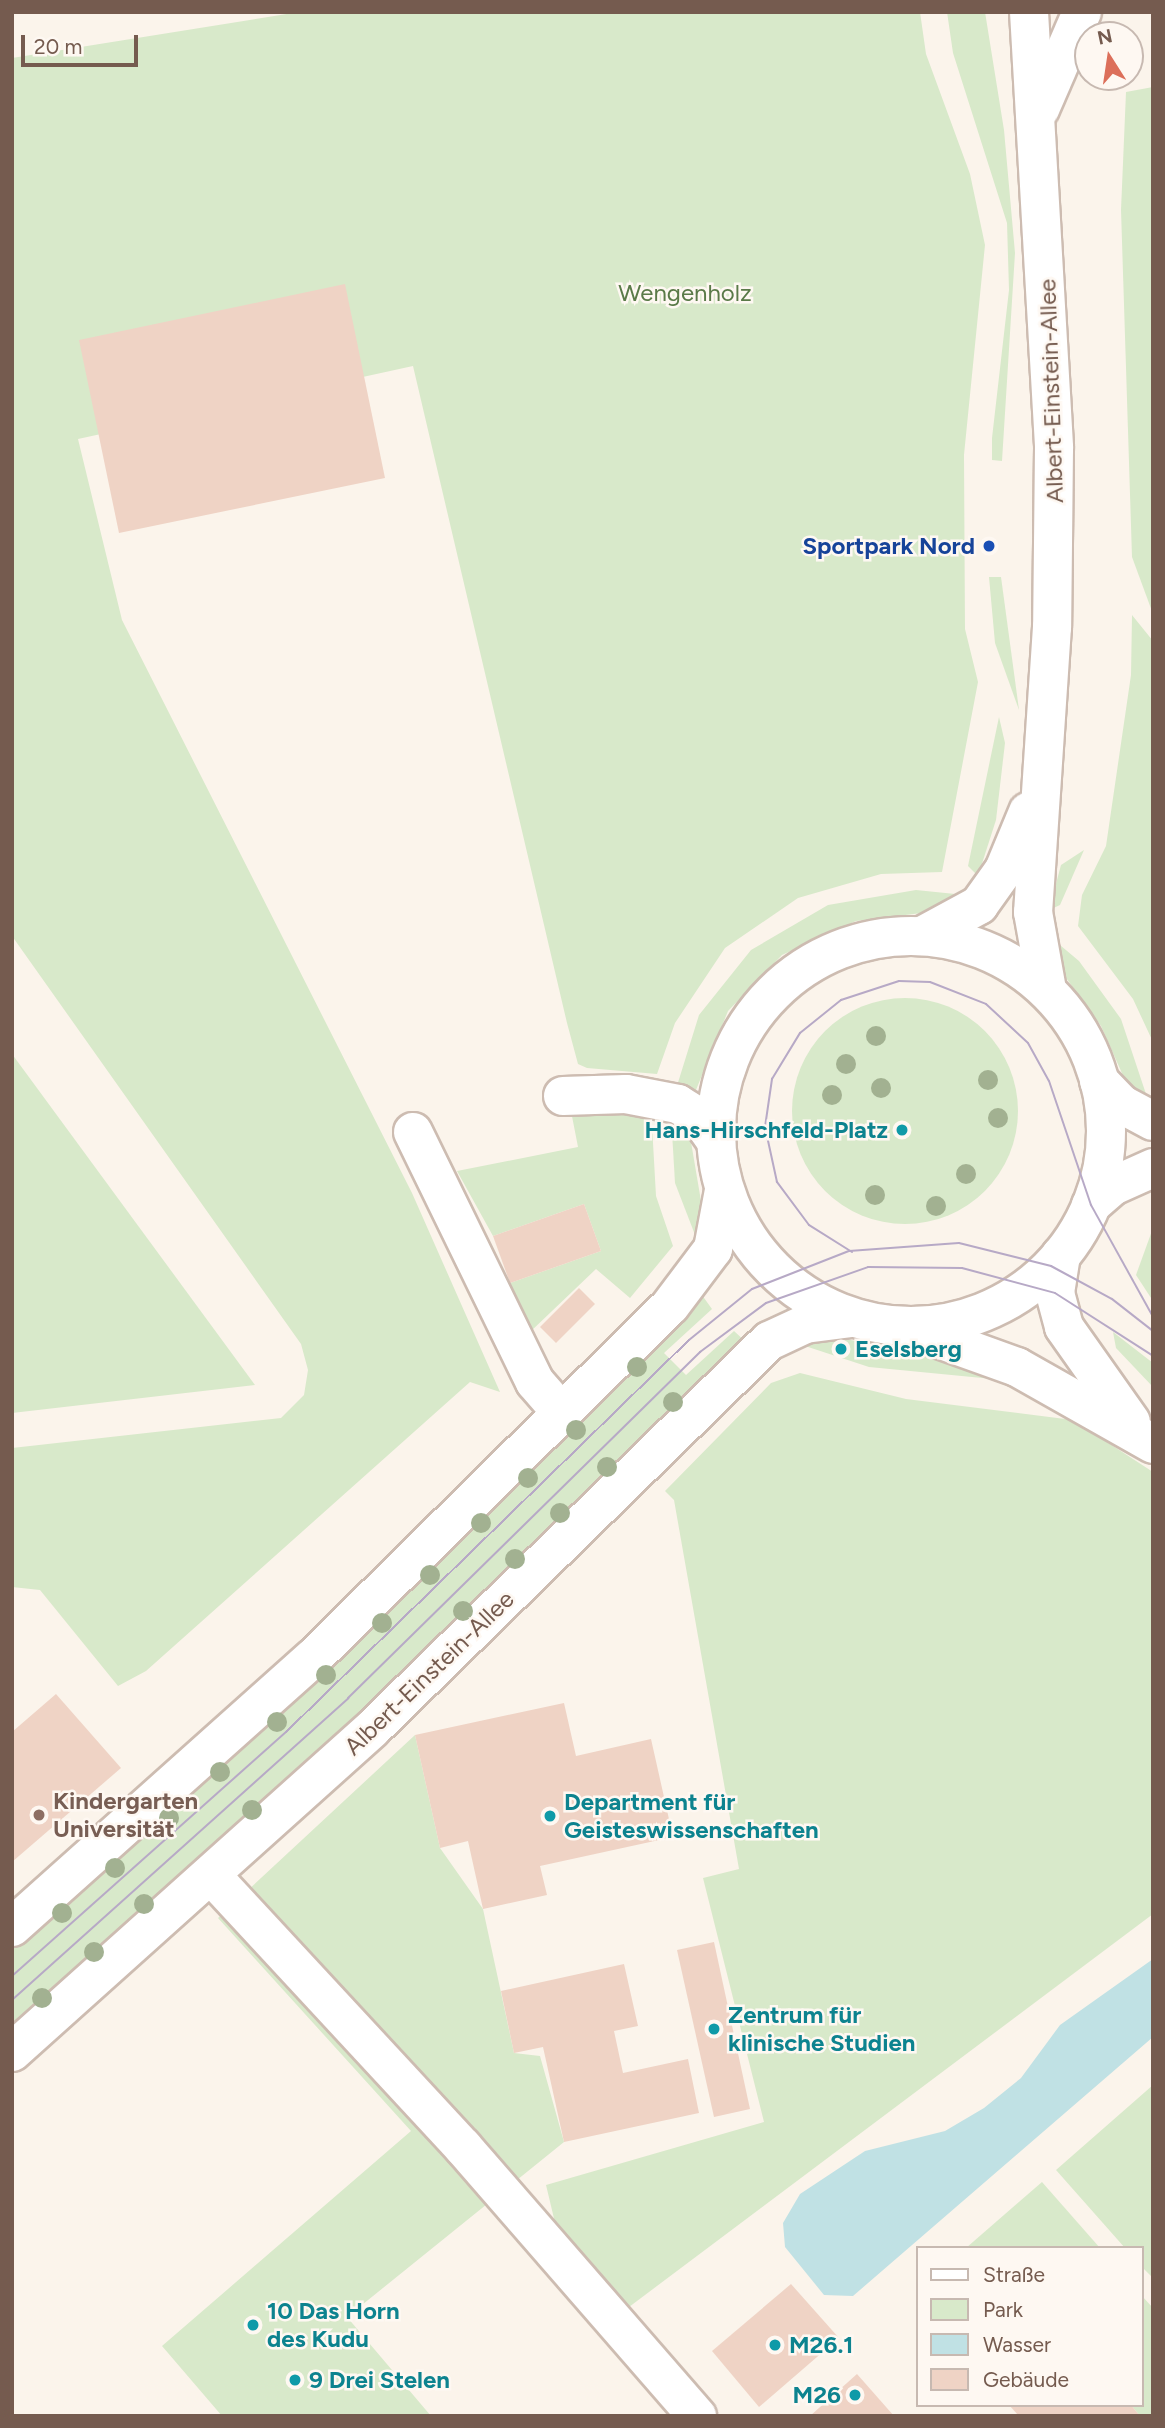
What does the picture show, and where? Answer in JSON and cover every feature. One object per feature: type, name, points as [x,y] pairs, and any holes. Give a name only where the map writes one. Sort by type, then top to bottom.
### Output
[{"type":"street","name":"Albert-Einstein-Allee","points":[[1029,12],[1038,114],[1054,541],[1033,928],[1047,990]]},
{"type":"street","points":[[1038,114],[1082,12]]},
{"type":"street","name":"Albert-Einstein-Allee","points":[[922,936],[961,918],[990,892],[1018,840],[1040,770]]},
{"type":"street","points":[[12,1927],[263,1705],[562,1413],[700,1271],[717,1238],[724,1190],[715,1140],[730,1059],[768,998],[844,947],[922,936],[974,946],[1047,990],[1084,1039],[1100,1081],[1106,1130],[1091,1205]]},
{"type":"street","points":[[1100,1081],[1121,1104],[1153,1121]]},
{"type":"street","points":[[563,1096],[616,1094],[678,1104],[699,1117],[715,1140]]},
{"type":"street","points":[[413,1132],[535,1382],[562,1413]]},
{"type":"street","points":[[899,1326],[947,1322],[992,1308],[1061,1255],[1091,1205],[1113,1186],[1153,1168]]},
{"type":"street","points":[[724,1190],[764,1261],[809,1298],[852,1318],[899,1326],[1017,1367],[1146,1438]]},
{"type":"street","points":[[1061,1255],[1055,1293],[1064,1327],[1146,1438]]},
{"type":"street","name":"Albert-Einstein-Allee","points":[[12,2052],[382,1720],[769,1340],[805,1324],[852,1318]]},
{"type":"street","points":[[211,1875],[463,2147],[696,2416]]},
{"type":"green space","name":"Wengenholz","points":[[299,12],[920,12],[926,54],[970,174],[985,245],[964,455],[965,629],[978,682],[942,872],[881,874],[798,898],[725,948],[675,1023],[657,1074],[587,1068],[578,1064],[567,1023],[413,366],[78,439],[122,620],[412,1193],[500,1392],[470,1382],[146,1671],[118,1686],[40,1590],[12,1587],[12,1448],[281,1418],[304,1395],[308,1370],[301,1344],[12,936],[12,58]]},
{"type":"green space","points":[[947,12],[985,12],[1004,130],[1015,253],[1002,461],[992,460],[992,438],[1009,290],[1007,223],[953,53]]},
{"type":"green space","points":[[1153,87],[1153,614],[1132,557],[1121,210],[1126,92],[1144,91],[1144,89]]},
{"type":"green space","points":[[989,577],[1001,577],[1019,710],[995,643]]},
{"type":"green space","points":[[1132,615],[1153,641],[1153,1042],[1133,999],[1078,926],[1082,895],[1106,846],[1131,675]]},
{"type":"green space","points":[[999,717],[1005,743],[996,820],[978,876],[968,866]]},
{"type":"green space","points":[[1084,850],[1060,905],[1049,910],[1061,865]]},
{"type":"green space","points":[[916,890],[965,895],[930,912],[856,921],[782,955],[728,1011],[696,1090],[676,1089],[699,1015],[751,950],[828,905]]},
{"type":"green space","points":[[1048,935],[1079,961],[1121,1019],[1148,1100],[1125,1080],[1101,1026],[1061,971]]},
{"type":"green space","points":[[905,998],[927,1000],[958,1011],[985,1031],[1005,1058],[1016,1089],[1016,1133],[1005,1164],[985,1191],[958,1211],[927,1222],[905,1224],[883,1222],[852,1211],[825,1191],[805,1164],[794,1133],[792,1111],[794,1089],[805,1058],[825,1031],[852,1011],[883,1000]]},
{"type":"green space","points":[[12,1054],[255,1385],[12,1413]]},
{"type":"green space","points":[[570,1106],[651,1107],[656,1196],[673,1246],[630,1298],[596,1269],[529,1333],[510,1283],[601,1251],[584,1204],[493,1236],[457,1171],[578,1147]]},
{"type":"green space","points":[[671,1115],[690,1136],[701,1201],[697,1240],[675,1183]]},
{"type":"green space","points":[[1153,1228],[1153,1301],[1136,1275]]},
{"type":"green space","points":[[699,1291],[712,1309],[664,1353],[686,1375],[734,1331],[747,1343],[420,1664],[12,2035],[12,1944]]},
{"type":"green space","points":[[1113,1332],[1153,1363],[1153,1387],[1116,1348]]},
{"type":"green space","points":[[834,1337],[939,1356],[1003,1380],[869,1367],[799,1344]]},
{"type":"green space","points":[[800,1373],[906,1399],[1073,1420],[1153,1472],[1153,1914],[629,2307],[557,2231],[546,2185],[764,2122],[703,1878],[739,1869],[674,1500],[665,1491],[771,1383]]},
{"type":"green space","points":[[415,1735],[440,1848],[483,1909],[514,2053],[540,2056],[564,2142],[347,2317],[431,2416],[222,2416],[162,2346],[411,2131],[218,1918]]},
{"type":"green space","points":[[1153,2085],[1153,2278],[1144,2269],[1144,2246],[1123,2246],[1056,2170]]},
{"type":"green space","points":[[1042,2182],[1098,2246],[968,2246]]},
{"type":"green space","points":[[1144,2298],[1153,2308],[1153,2416],[1140,2416],[1133,2407],[1144,2407]]},
{"type":"water","points":[[1153,1959],[1153,2037],[853,2296],[824,2295],[785,2247],[783,2223],[800,2194],[865,2151],[945,2131],[984,2108],[1021,2078],[1060,2025]]},
{"type":"building","points":[[345,284],[385,478],[119,533],[79,340]]},
{"type":"building","points":[[584,1204],[601,1251],[510,1283],[493,1236]]},
{"type":"building","points":[[579,1288],[595,1304],[556,1343],[540,1327]]},
{"type":"building","name":"Kindergarten Universität","points":[[56,1694],[121,1768],[12,1862],[12,1732]]},
{"type":"building","name":"Department für Geisteswissenschaften","points":[[564,1703],[576,1756],[651,1739],[673,1837],[540,1866],[547,1895],[483,1909],[468,1841],[440,1848],[415,1735]]},
{"type":"building","name":"Zentrum für klinische Studien","points":[[714,1942],[750,2109],[714,2117],[677,1950]]},
{"type":"building","points":[[624,1964],[638,2026],[614,2031],[623,2073],[688,2059],[699,2113],[564,2142],[543,2047],[514,2053],[501,1991]]},
{"type":"building","name":"M26.1","points":[[791,2284],[839,2338],[759,2407],[712,2351]]},
{"type":"building","name":"M26","points":[[857,2374],[894,2416],[810,2416]]},
{"type":"building","points":[[1011,2407],[1133,2407],[1140,2416],[1019,2416]]},
{"type":"tram line","points":[[852,1252],[809,1225],[777,1182],[765,1127],[772,1079],[800,1033],[841,1000],[899,981],[930,982],[986,1004],[1028,1043],[1049,1081],[1091,1205],[1153,1317]]},
{"type":"tram line","points":[[12,1976],[286,1732],[689,1340],[752,1289],[849,1251],[959,1243],[1051,1266],[1112,1299],[1153,1331]]},
{"type":"tram line","points":[[12,2000],[348,1698],[700,1352],[766,1303],[868,1267],[962,1268],[1055,1293],[1153,1356]]},
{"type":"place","name":"Sportpark Nord","points":[[989,546]]},
{"type":"place","name":"Hans-Hirschfeld-Platz","points":[[902,1130]]},
{"type":"place","name":"Eselsberg","points":[[841,1349]]},
{"type":"place","name":"Kindergarten Universität","points":[[39,1815]]},
{"type":"place","name":"Department für Geisteswissenschaften","points":[[550,1816]]},
{"type":"place","name":"Zentrum für klinische Studien","points":[[714,2029]]},
{"type":"place","name":"10 Das Horn des Kudu","points":[[253,2325]]},
{"type":"place","name":"M26.1","points":[[775,2345]]},
{"type":"place","name":"9 Drei Stelen","points":[[295,2380]]},
{"type":"place","name":"M26","points":[[855,2395]]}]
